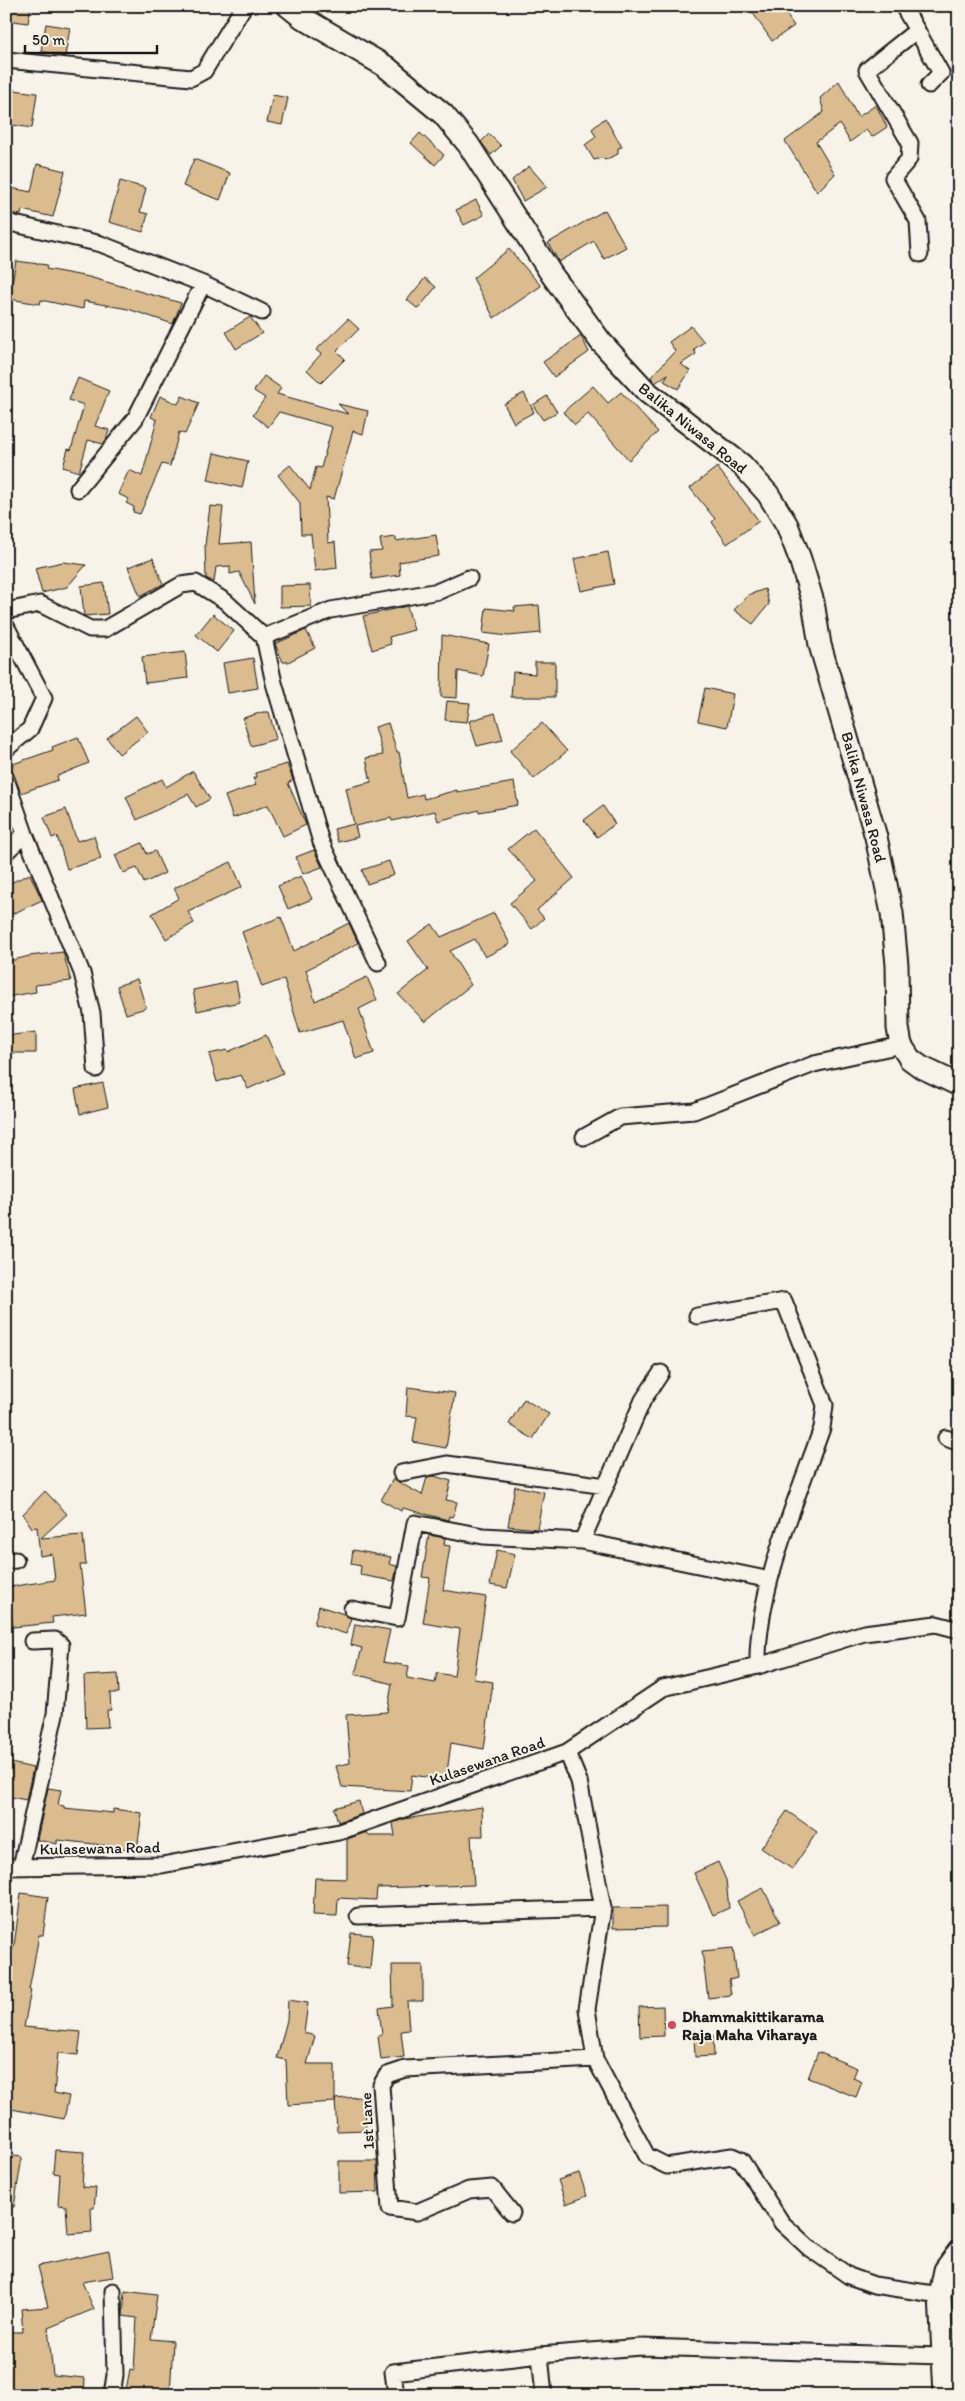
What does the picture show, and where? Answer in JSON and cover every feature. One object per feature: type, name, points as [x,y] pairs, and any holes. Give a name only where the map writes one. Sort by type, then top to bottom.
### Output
[{"type":"street","points":[[6,60],[191,78],[204,70],[244,6]]},
{"type":"street","name":"Balika Niwasa Road","points":[[288,6],[303,18],[385,66],[443,114],[468,144],[552,274],[601,342],[646,392],[742,465],[768,494],[787,525],[800,559],[812,602],[820,645],[876,837],[892,913],[897,965],[898,1028],[901,1045]]},
{"type":"street","points":[[903,6],[941,73],[929,85]]},
{"type":"street","points":[[918,30],[868,70],[910,143],[910,159],[894,178],[918,221],[920,254]]},
{"type":"street","points":[[6,222],[101,244],[203,284],[262,312]]},
{"type":"street","points":[[78,489],[135,419],[203,284]]},
{"type":"street","points":[[264,637],[332,610],[439,591],[469,578]]},
{"type":"street","points":[[6,611],[40,604],[90,629],[105,629],[181,585],[196,583],[225,601],[264,637],[274,683],[321,842],[378,963]]},
{"type":"street","points":[[6,626],[44,698],[30,729],[6,749]]},
{"type":"street","points":[[6,779],[24,834],[82,972],[92,1013],[96,1069]]},
{"type":"street","points":[[6,852],[24,834]]},
{"type":"street","points":[[584,1137],[620,1117],[694,1111],[814,1064],[901,1045],[910,1059],[921,1067],[959,1085]]},
{"type":"street","points":[[697,1316],[784,1301],[825,1405],[822,1428],[770,1580],[757,1639],[758,1666]]},
{"type":"street","points":[[582,1541],[642,1400],[661,1373]]},
{"type":"street","points":[[401,1473],[447,1464],[606,1486]]},
{"type":"street","points":[[352,1609],[396,1618],[415,1523],[483,1536],[582,1541],[770,1580]]},
{"type":"street","name":"Kulasewana Road","points":[[14,1867],[162,1865],[339,1832],[567,1752],[663,1688],[758,1666],[864,1633],[936,1624],[959,1630]]},
{"type":"street","points":[[14,1867],[55,1714],[61,1645],[55,1640],[32,1641]]},
{"type":"street","points":[[567,1752],[579,1781],[603,1908],[587,2009],[596,2059],[647,2156],[667,2166],[732,2156],[740,2160],[782,2223],[809,2248],[849,2276],[874,2285],[940,2294]]},
{"type":"street","points":[[358,1916],[603,1908]]},
{"type":"street","name":"1st Lane","points":[[512,2213],[492,2188],[469,2190],[416,2212],[390,2208],[381,2085],[387,2075],[405,2069],[596,2059]]},
{"type":"street","points":[[945,2395],[940,2294],[945,2270],[959,2251]]},
{"type":"street","points":[[112,2395],[114,2374],[113,2291]]},
{"type":"street","points":[[396,2395],[393,2372],[540,2355],[641,2347],[942,2356]]},
{"type":"street","points":[[540,2355],[544,2395]]},
{"type":"building","points":[[6,6],[31,6],[28,23],[6,20]]},
{"type":"building","points":[[748,6],[781,6],[794,26],[772,41]]},
{"type":"building","points":[[46,24],[70,28],[65,56],[41,51]]},
{"type":"building","points":[[839,81],[858,117],[876,105],[887,127],[872,137],[866,130],[850,142],[840,124],[816,142],[835,174],[817,192],[785,141],[824,112],[820,98]]},
{"type":"building","points":[[6,89],[37,93],[32,128],[6,124]]},
{"type":"building","points":[[273,95],[288,98],[282,125],[267,122]]},
{"type":"building","points":[[605,118],[622,147],[618,148],[618,154],[605,160],[602,158],[594,160],[585,145],[596,137],[592,129]]},
{"type":"building","points":[[420,133],[444,155],[435,165],[411,143]]},
{"type":"building","points":[[489,134],[501,146],[491,155],[481,142]]},
{"type":"building","points":[[194,159],[230,173],[220,200],[183,186]]},
{"type":"building","points":[[37,164],[65,171],[53,217],[22,210],[21,215],[6,212],[6,187],[31,192]]},
{"type":"building","points":[[529,166],[547,187],[523,201],[512,180]]},
{"type":"building","points":[[120,181],[146,188],[140,212],[148,214],[143,232],[109,222]]},
{"type":"building","points":[[476,200],[484,215],[464,225],[456,210]]},
{"type":"building","points":[[605,210],[626,247],[604,259],[594,241],[559,262],[548,243]]},
{"type":"building","points":[[509,249],[541,286],[494,318],[473,278]]},
{"type":"building","points":[[16,261],[47,265],[46,269],[89,277],[181,303],[173,324],[128,309],[84,301],[83,309],[41,300],[40,304],[9,299]]},
{"type":"building","points":[[425,278],[436,287],[418,309],[407,300]]},
{"type":"building","points":[[250,317],[262,333],[236,349],[226,332]]},
{"type":"building","points":[[348,319],[359,329],[337,351],[345,359],[321,383],[307,370],[321,354],[316,350]]},
{"type":"building","points":[[691,326],[704,342],[694,349],[696,354],[681,364],[690,371],[678,389],[664,381],[668,374],[655,383],[651,377],[675,351],[669,342]]},
{"type":"building","points":[[581,336],[589,352],[554,377],[543,362]]},
{"type":"building","points":[[264,376],[281,388],[277,394],[348,414],[338,404],[368,411],[363,434],[353,431],[334,499],[326,497],[328,543],[335,542],[337,568],[315,571],[311,534],[301,534],[300,503],[278,475],[290,465],[310,490],[316,467],[321,468],[332,427],[279,412],[268,427],[253,415],[265,398],[254,391]]},
{"type":"building","points":[[78,378],[109,391],[95,426],[109,430],[106,440],[103,444],[88,440],[79,472],[63,467],[68,449],[71,450],[84,405],[69,400]]},
{"type":"building","points":[[593,386],[608,403],[621,392],[658,432],[629,460],[588,414],[575,425],[563,412]]},
{"type":"building","points":[[524,393],[534,412],[514,423],[504,404]]},
{"type":"building","points":[[160,396],[178,404],[182,396],[199,403],[185,434],[179,432],[170,466],[162,464],[140,514],[133,512],[134,507],[126,503],[129,499],[118,494],[129,470],[142,476],[157,420],[151,417]]},
{"type":"building","points":[[547,396],[557,412],[543,420],[533,405]]},
{"type":"building","points":[[214,453],[248,461],[242,488],[208,480]]},
{"type":"building","points":[[717,467],[759,521],[727,544],[712,522],[715,519],[690,488]]},
{"type":"building","points":[[210,506],[223,507],[219,544],[251,542],[255,604],[239,572],[230,574],[230,566],[216,567],[214,582],[206,578],[205,545]]},
{"type":"building","points":[[436,535],[439,556],[399,562],[400,575],[372,579],[369,552],[382,551],[380,539],[396,537],[396,541]]},
{"type":"building","points":[[608,552],[614,584],[581,591],[574,559]]},
{"type":"building","points":[[153,558],[163,584],[140,596],[128,567]]},
{"type":"building","points":[[63,562],[86,565],[67,587],[42,593],[35,568]]},
{"type":"building","points":[[104,583],[108,614],[84,616],[81,586]]},
{"type":"building","points":[[310,585],[311,606],[280,607],[280,586]]},
{"type":"building","points":[[765,589],[769,604],[753,624],[734,610],[748,595]]},
{"type":"building","points":[[539,605],[541,633],[508,636],[483,633],[486,608],[515,611],[514,607]]},
{"type":"building","points":[[407,606],[414,630],[389,637],[391,644],[372,650],[363,616]]},
{"type":"building","points":[[213,614],[234,631],[217,652],[196,635]]},
{"type":"building","points":[[306,630],[315,648],[288,662],[283,662],[275,644]]},
{"type":"building","points":[[442,635],[489,644],[483,676],[458,671],[457,698],[441,697]]},
{"type":"building","points":[[185,652],[188,678],[145,683],[142,657]]},
{"type":"building","points":[[253,658],[258,688],[228,693],[223,663]]},
{"type":"building","points":[[535,662],[555,662],[555,697],[511,697],[513,672],[535,674]]},
{"type":"building","points":[[705,688],[733,694],[727,727],[698,721]]},
{"type":"building","points":[[447,701],[470,703],[467,722],[445,720]]},
{"type":"building","points":[[269,712],[276,739],[251,746],[243,718]]},
{"type":"building","points":[[495,713],[503,740],[477,746],[469,721]]},
{"type":"building","points":[[136,716],[148,732],[119,754],[107,738]]},
{"type":"building","points":[[388,723],[397,752],[399,752],[407,798],[423,794],[424,799],[457,790],[457,792],[514,782],[518,805],[479,812],[479,810],[438,821],[435,811],[392,821],[391,818],[355,826],[358,837],[338,842],[334,829],[354,824],[346,788],[371,782],[366,758],[383,755],[375,727]]},
{"type":"building","points":[[542,723],[567,751],[534,779],[510,751]]},
{"type":"building","points":[[78,737],[89,763],[57,776],[58,780],[21,793],[10,765],[53,750],[52,747]]},
{"type":"building","points":[[287,764],[293,780],[288,783],[306,825],[283,836],[268,805],[233,818],[225,796],[256,785],[253,778],[256,777],[255,773]]},
{"type":"building","points":[[193,771],[210,799],[196,807],[188,794],[137,820],[126,797],[162,779],[166,787]]},
{"type":"building","points":[[603,806],[615,824],[597,837],[584,820]]},
{"type":"building","points":[[66,809],[77,841],[94,836],[101,859],[67,869],[57,836],[52,838],[44,817]]},
{"type":"building","points":[[534,828],[574,878],[537,910],[544,918],[532,929],[510,903],[537,881],[508,849]]},
{"type":"building","points":[[142,843],[147,854],[155,851],[165,873],[144,883],[137,868],[123,873],[115,855]]},
{"type":"building","points":[[314,850],[322,867],[303,874],[296,857]]},
{"type":"building","points":[[389,861],[394,875],[367,884],[362,870]]},
{"type":"building","points":[[231,862],[242,887],[188,912],[194,923],[166,939],[152,914],[179,898],[174,888]]},
{"type":"building","points":[[30,874],[42,900],[6,917],[6,885]]},
{"type":"building","points":[[301,876],[312,899],[288,909],[278,886]]},
{"type":"building","points":[[494,913],[510,944],[485,957],[475,939],[450,951],[471,985],[425,1022],[398,994],[428,970],[408,941],[432,924],[441,937]]},
{"type":"building","points":[[281,917],[294,951],[349,923],[358,943],[306,970],[315,1001],[367,977],[377,1000],[359,1009],[374,1053],[356,1059],[343,1020],[300,1033],[284,979],[262,987],[242,932]]},
{"type":"building","points":[[63,952],[71,981],[35,985],[36,992],[6,997],[6,962],[29,956]]},
{"type":"building","points":[[137,979],[146,1008],[126,1014],[117,986]]},
{"type":"building","points":[[236,981],[240,1002],[197,1011],[193,990]]},
{"type":"building","points":[[36,1032],[36,1053],[6,1053],[6,1036]]},
{"type":"building","points":[[266,1035],[283,1073],[248,1089],[241,1075],[217,1082],[209,1054],[227,1050],[228,1052]]},
{"type":"building","points":[[103,1083],[108,1107],[80,1114],[75,1089]]},
{"type":"building","points":[[408,1387],[455,1393],[446,1448],[413,1442],[417,1417],[406,1416]]},
{"type":"building","points":[[524,1399],[549,1414],[533,1439],[509,1424]]},
{"type":"building","points":[[434,1476],[451,1481],[446,1500],[457,1502],[453,1517],[449,1516],[448,1520],[403,1508],[401,1511],[381,1500],[393,1479],[422,1495],[427,1477]]},
{"type":"building","points":[[515,1486],[544,1492],[537,1529],[508,1526]]},
{"type":"building","points":[[45,1491],[67,1514],[41,1538],[83,1535],[86,1565],[80,1565],[86,1613],[52,1617],[53,1623],[13,1627],[8,1587],[55,1580],[52,1554],[40,1556],[37,1527],[32,1528],[23,1514]]},
{"type":"building","points":[[429,1535],[445,1538],[444,1545],[450,1546],[443,1590],[486,1597],[474,1679],[493,1682],[484,1749],[451,1743],[446,1780],[412,1775],[410,1791],[342,1787],[336,1766],[350,1763],[346,1715],[387,1712],[392,1684],[355,1674],[362,1648],[351,1645],[355,1624],[390,1630],[383,1662],[409,1666],[407,1678],[435,1683],[437,1673],[454,1676],[460,1629],[423,1623],[430,1578],[422,1577]]},
{"type":"building","points":[[353,1550],[391,1557],[389,1564],[397,1566],[394,1581],[360,1575],[361,1566],[351,1564]]},
{"type":"building","points":[[497,1550],[515,1554],[507,1588],[490,1585]]},
{"type":"building","points":[[319,1606],[351,1618],[346,1634],[314,1624]]},
{"type":"building","points":[[118,1674],[119,1693],[110,1693],[111,1710],[107,1710],[108,1727],[86,1728],[84,1676]]},
{"type":"building","points":[[11,1763],[33,1768],[26,1800],[6,1796]]},
{"type":"building","points":[[48,1788],[61,1790],[58,1805],[64,1806],[64,1808],[113,1813],[113,1809],[142,1813],[137,1850],[57,1840],[57,1844],[37,1840]]},
{"type":"building","points":[[359,1801],[362,1814],[338,1822],[334,1808]]},
{"type":"building","points":[[482,1807],[483,1836],[471,1836],[474,1885],[377,1888],[376,1900],[338,1898],[337,1916],[313,1915],[315,1878],[347,1879],[347,1839],[367,1832],[369,1836],[395,1836],[393,1823],[404,1819]]},
{"type":"building","points":[[787,1811],[817,1832],[792,1869],[761,1848]]},
{"type":"building","points":[[718,1862],[726,1880],[729,1908],[713,1915],[694,1873]]},
{"type":"building","points":[[763,1888],[780,1922],[755,1935],[737,1901]]},
{"type":"building","points":[[21,1893],[48,1897],[43,1935],[39,1935],[24,2027],[81,2032],[78,2055],[58,2053],[54,2093],[69,2096],[64,2119],[6,2108],[6,1953],[11,1954],[14,1946]]},
{"type":"building","points":[[666,1907],[666,1927],[613,1928],[613,1908]]},
{"type":"building","points":[[351,1933],[373,1935],[370,1969],[347,1966]]},
{"type":"building","points":[[733,1948],[737,1978],[729,1980],[731,1995],[708,1998],[702,1951]]},
{"type":"building","points":[[392,1965],[423,1965],[423,2001],[407,2001],[409,2030],[401,2031],[404,2057],[381,2060],[378,2036],[382,2035],[379,2008],[393,2006]]},
{"type":"building","points":[[288,2000],[308,2003],[304,2033],[315,2036],[307,2064],[335,2064],[335,2102],[288,2105],[286,2060],[277,2058],[287,2020]]},
{"type":"building","points":[[663,2006],[664,2036],[640,2037],[639,2007]]},
{"type":"building","points":[[713,2035],[714,2056],[695,2057],[694,2037]]},
{"type":"building","points":[[818,2052],[857,2068],[853,2078],[862,2082],[856,2097],[808,2078]]},
{"type":"building","points":[[358,2097],[365,2102],[366,2130],[337,2131],[335,2099]]},
{"type":"building","points":[[55,2150],[84,2152],[82,2187],[96,2188],[94,2208],[91,2208],[92,2232],[68,2234],[66,2206],[58,2205],[60,2174],[53,2173]]},
{"type":"building","points":[[6,2155],[22,2157],[14,2207],[6,2207]]},
{"type":"building","points":[[339,2161],[377,2161],[378,2192],[339,2193]]},
{"type":"building","points":[[579,2173],[587,2196],[566,2204],[558,2180]]},
{"type":"building","points":[[109,2251],[113,2277],[82,2282],[94,2309],[48,2328],[53,2375],[85,2378],[84,2395],[6,2395],[6,2332],[23,2332],[21,2309],[48,2307],[38,2266]]},
{"type":"building","points":[[125,2291],[157,2295],[151,2339],[173,2341],[170,2395],[125,2395],[130,2369],[134,2370],[137,2318],[123,2316]]},
{"type":"place","name":"Dhammakittikarama Raja Maha Viharaya","points":[[672,2025]]}]
